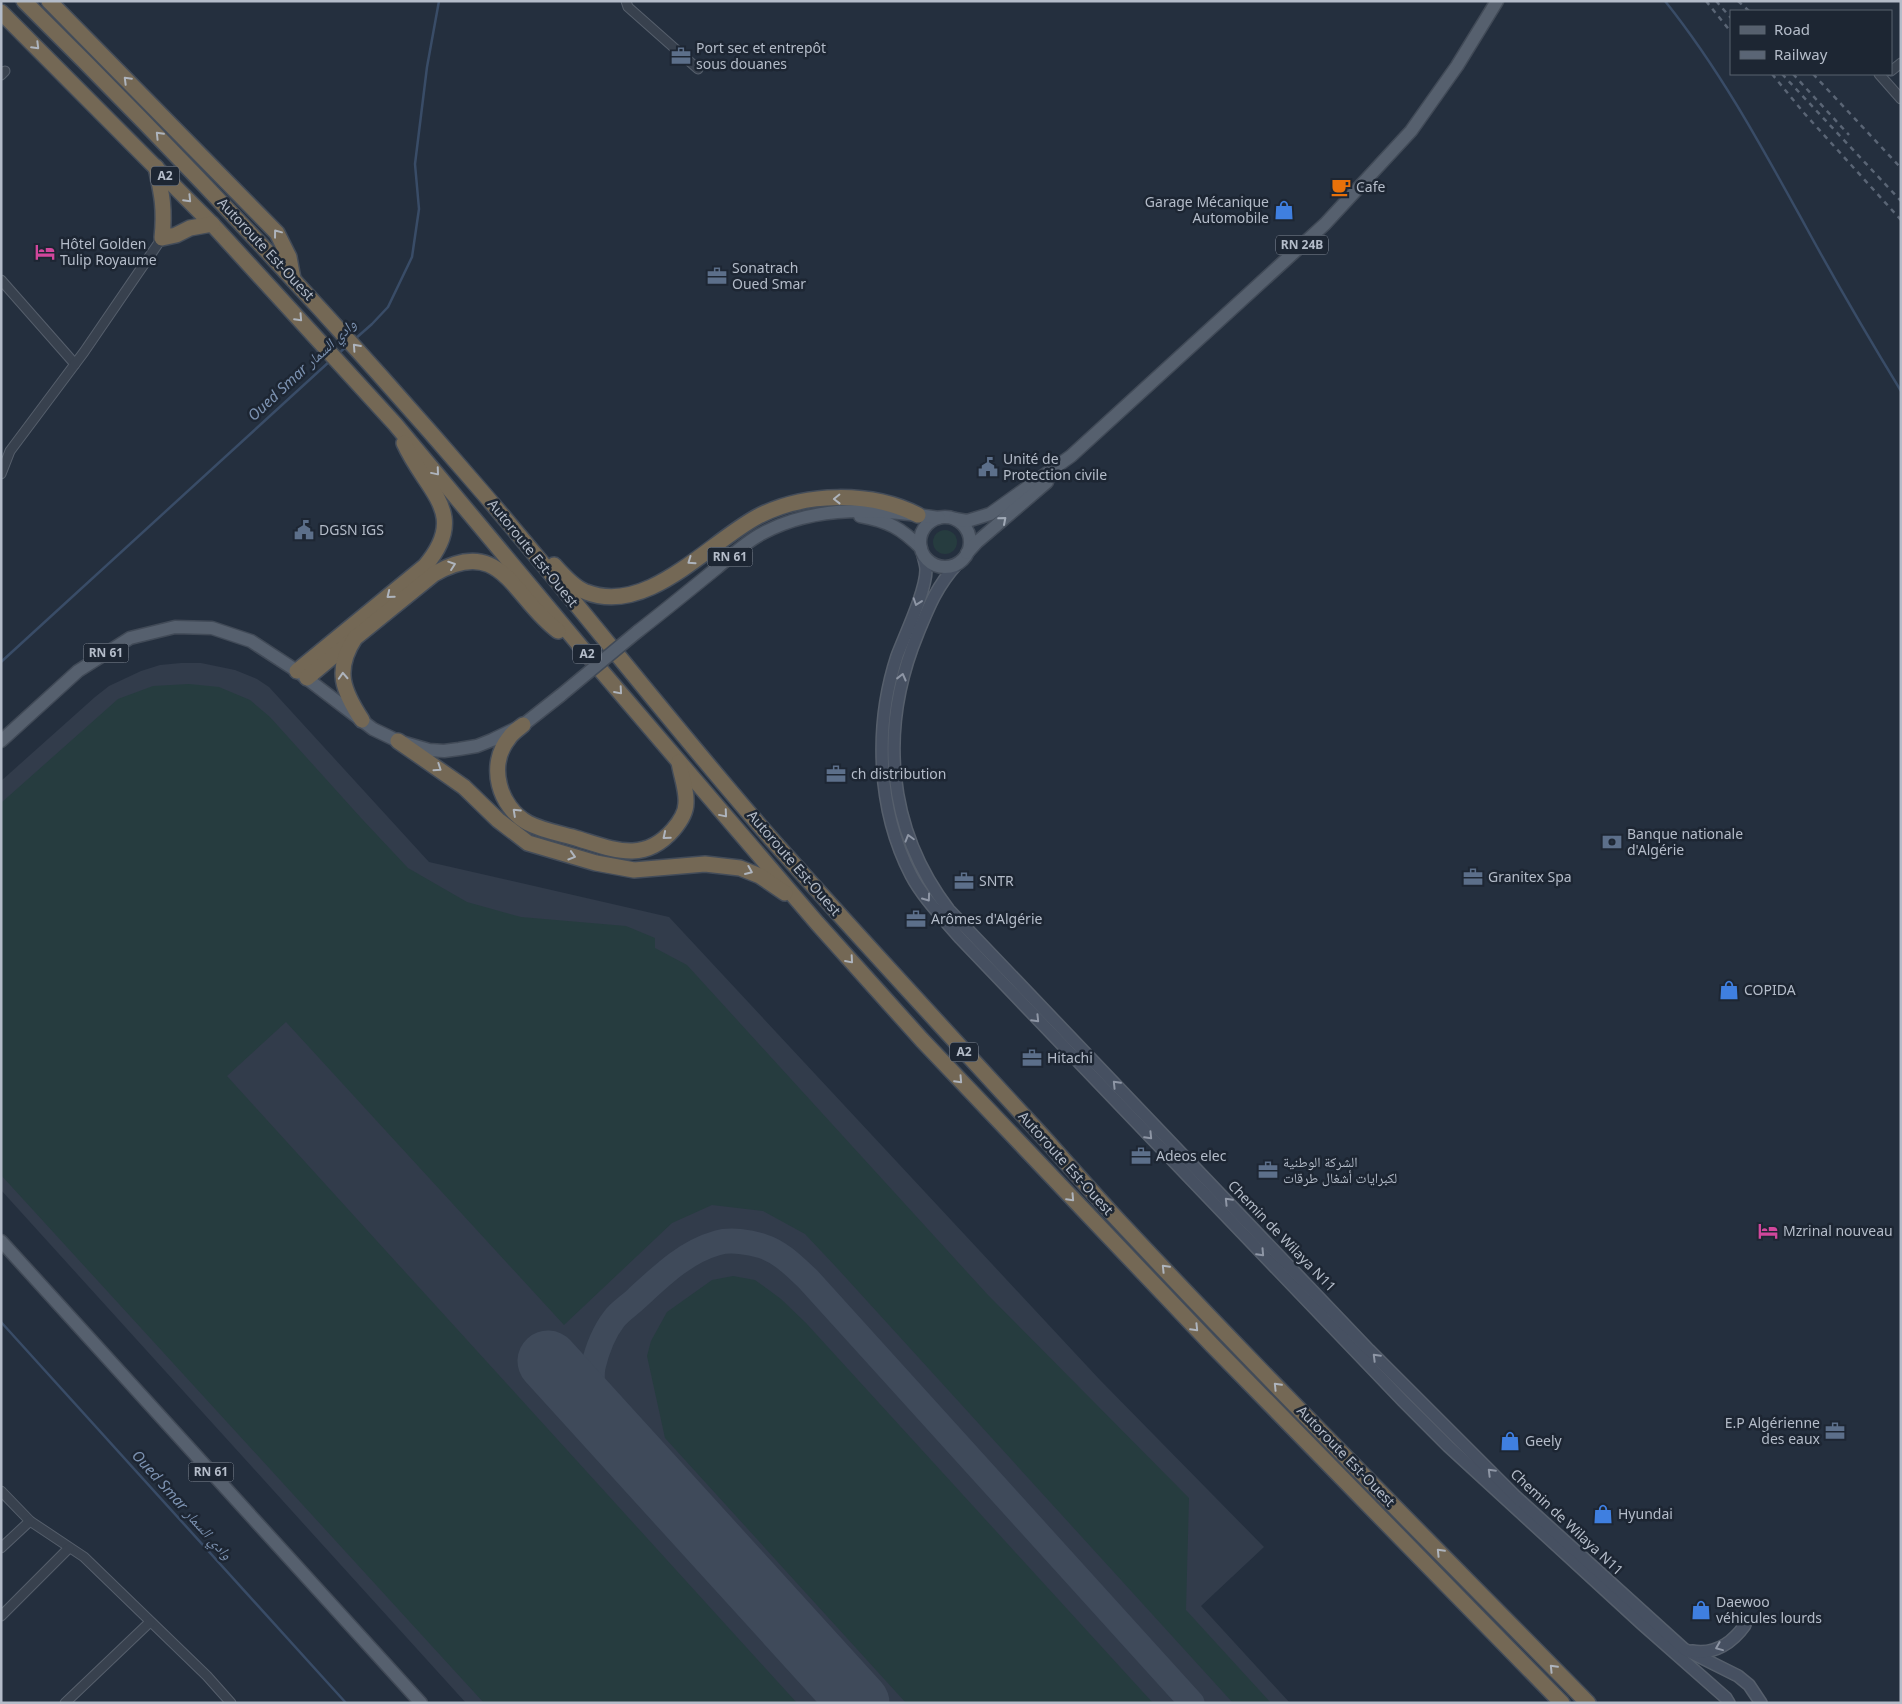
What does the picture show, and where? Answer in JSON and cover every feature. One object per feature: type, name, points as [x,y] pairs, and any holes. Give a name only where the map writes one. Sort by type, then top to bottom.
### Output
[{"type":"highway","name":"Autoroute Est-Ouest","points":[[24,1],[142,118],[336,324],[488,498],[668,717],[769,836],[875,956],[1123,1225],[1278,1387],[1588,1703]]},
{"type":"highway","points":[[49,1],[277,232],[289,257],[293,279]]},
{"type":"highway","name":"Autoroute Est-Ouest","points":[[1,12],[212,224],[358,382],[817,923],[922,1040],[1111,1240],[1562,1703]]},
{"type":"highway","points":[[155,166],[163,196],[164,220],[162,238],[190,228],[212,224]]},
{"type":"highway","points":[[302,674],[424,566],[435,553],[442,538],[445,528],[442,508],[412,460],[395,424]]},
{"type":"highway","points":[[488,498],[565,577],[585,592],[609,596],[635,594],[659,584],[757,517],[786,505],[836,498],[868,500],[904,507],[918,515]]},
{"type":"highway","points":[[302,674],[355,638],[434,574],[448,566],[464,562],[478,561],[490,564],[503,573],[544,619],[581,647]]},
{"type":"highway","points":[[355,638],[344,658],[343,681],[350,702],[362,720]]},
{"type":"highway","points":[[522,725],[508,738],[499,758],[497,779],[505,801],[514,812],[529,823],[617,850],[640,852],[666,838],[680,822],[686,804],[679,760]]},
{"type":"highway","points":[[398,741],[464,787],[498,820],[528,843],[596,863],[634,870],[705,864],[740,868],[760,876],[789,896],[817,923]]},
{"type":"main road","name":"RN 24B","points":[[1071,456],[1337,212],[1416,124],[1457,66],[1497,1]]},
{"type":"main road","points":[[1071,456],[990,514],[967,521],[947,517],[939,518],[926,526],[922,533],[922,552],[926,576],[892,672],[883,724],[886,795],[891,819],[903,856],[912,876],[928,901],[960,938],[1350,1347],[1448,1446],[1684,1655],[1729,1703]]},
{"type":"main road","points":[[922,552],[935,565],[950,566],[957,564],[977,542],[1045,484],[1071,456]]},
{"type":"main road","name":"RN 61","points":[[1,741],[78,671],[130,638],[175,627],[212,628],[236,635],[263,648],[302,674],[373,729],[398,741],[429,750],[444,751],[477,746],[522,725],[762,533],[785,523],[838,512],[871,510],[939,518]]},
{"type":"main road","name":"RN 61","points":[[838,512],[893,525],[907,534],[922,552]]},
{"type":"main road","points":[[955,519],[967,530],[969,538],[967,553]]},
{"type":"main road","name":"Chemin de Wilaya N11","points":[[957,564],[944,578],[933,595],[908,658],[899,692],[894,724],[896,775],[903,816],[913,852],[939,897],[1376,1357],[1514,1495],[1655,1624],[1684,1655]]},
{"type":"main road","name":"RN 61","points":[[1,1241],[421,1703]]},
{"type":"main road","points":[[1684,1655],[1720,1648],[1739,1634],[1746,1624]]},
{"type":"main road","points":[[1684,1655],[1738,1676],[1749,1685],[1761,1703]]},
{"type":"street","points":[[626,1],[628,7],[698,69]]},
{"type":"street","points":[[1883,75],[1901,99]]},
{"type":"street","points":[[1,474],[10,451],[75,364],[162,238]]},
{"type":"street","points":[[1,280],[75,364]]},
{"type":"street","points":[[1,1491],[30,1521],[84,1557],[207,1676],[231,1703]]},
{"type":"street","points":[[1,1548],[30,1521]]},
{"type":"street","points":[[1,1616],[69,1548]]},
{"type":"street","points":[[65,1703],[150,1622]]},
{"type":"shaded area","points":[[201,663],[235,670],[257,679],[269,687],[429,862],[669,917],[1100,1380],[1264,1547],[1201,1606],[1290,1703],[466,1703],[1,1190],[1,781],[109,686],[141,671],[160,665]]},
{"type":"green space","points":[[945,530],[950,531],[956,537],[956,547],[950,553],[945,554],[940,553],[934,547],[933,542],[934,537],[940,531]]},
{"type":"green space","points":[[189,684],[219,687],[250,700],[270,717],[408,868],[467,902],[521,917],[626,926],[655,938],[655,948],[687,965],[988,1295],[1189,1498],[1186,1610],[1271,1703],[1233,1703],[805,1234],[763,1211],[712,1205],[672,1223],[564,1325],[286,1022],[227,1076],[797,1703],[484,1703],[1,1175],[1,803],[118,699],[153,686]]},
{"type":"green space","points":[[733,1276],[755,1280],[781,1299],[806,1323],[1153,1703],[906,1703],[665,1438],[647,1356],[651,1341],[667,1312],[712,1280]]},
{"type":"waterway","name":"Oued Smar وادي السمار","points":[[355,339],[388,307],[412,257],[419,209],[415,164],[427,67],[439,1]]},
{"type":"waterway","points":[[1665,1],[1705,55],[1740,111],[1864,330],[1901,391]]},
{"type":"waterway","name":"Oued Smar وادي السمار","points":[[338,354],[347,346]]},
{"type":"waterway","name":"Oued Smar وادي السمار","points":[[1,662],[330,361]]},
{"type":"waterway","name":"Oued Smar وادي السمار","points":[[1,1322],[346,1703]]},
{"type":"taxiway","points":[[612,1431],[594,1393],[592,1376],[601,1342],[616,1316],[674,1266],[705,1247],[734,1241],[752,1243],[769,1249],[787,1260],[808,1279],[1192,1703]]},
{"type":"runway","points":[[548,1361],[859,1703]]},
{"type":"railway","points":[[1706,1],[1730,31]]},
{"type":"railway","points":[[1716,1],[1730,17]]},
{"type":"railway","points":[[1738,1],[1748,10]]},
{"type":"railway","points":[[1773,75],[1804,113],[1901,220]]},
{"type":"railway","points":[[1783,75],[1901,201]]},
{"type":"railway","points":[[1794,75],[1849,135]]},
{"type":"railway","points":[[1814,75],[1901,168]]},
{"type":"place","name":"Port sec et entrepôt sous douanes","points":[[681,56]]},
{"type":"place","name":"Cafe","points":[[1341,187]]},
{"type":"place","name":"Garage Mécanique Automobile","points":[[1284,210]]},
{"type":"place","name":"Hôtel Golden Tulip Royaume","points":[[45,252]]},
{"type":"place","name":"Sonatrach Oued Smar","points":[[717,276]]},
{"type":"place","name":"Unité de Protection civile","points":[[988,467]]},
{"type":"place","name":"DGSN IGS","points":[[304,530]]},
{"type":"place","name":"ch distribution","points":[[836,774]]},
{"type":"place","name":"Banque nationale d'Algérie","points":[[1612,842]]},
{"type":"place","name":"Granitex Spa","points":[[1473,877]]},
{"type":"place","name":"SNTR","points":[[964,881]]},
{"type":"place","name":"Arômes d'Algérie","points":[[916,919]]},
{"type":"place","name":"COPIDA","points":[[1729,990]]},
{"type":"place","name":"Hitachi","points":[[1032,1058]]},
{"type":"place","name":"Adeos elec","points":[[1141,1156]]},
{"type":"place","name":"الشركة الوطنية لكبرايات أشغال طرقات","points":[[1268,1170]]},
{"type":"place","name":"Mzrinal nouveau","points":[[1768,1231]]},
{"type":"place","name":"E.P Algérienne des eaux","points":[[1835,1431]]},
{"type":"place","name":"Geely","points":[[1510,1441]]},
{"type":"place","name":"Hyundai","points":[[1603,1514]]},
{"type":"place","name":"Daewoo véhicules lourds","points":[[1701,1610]]}]
